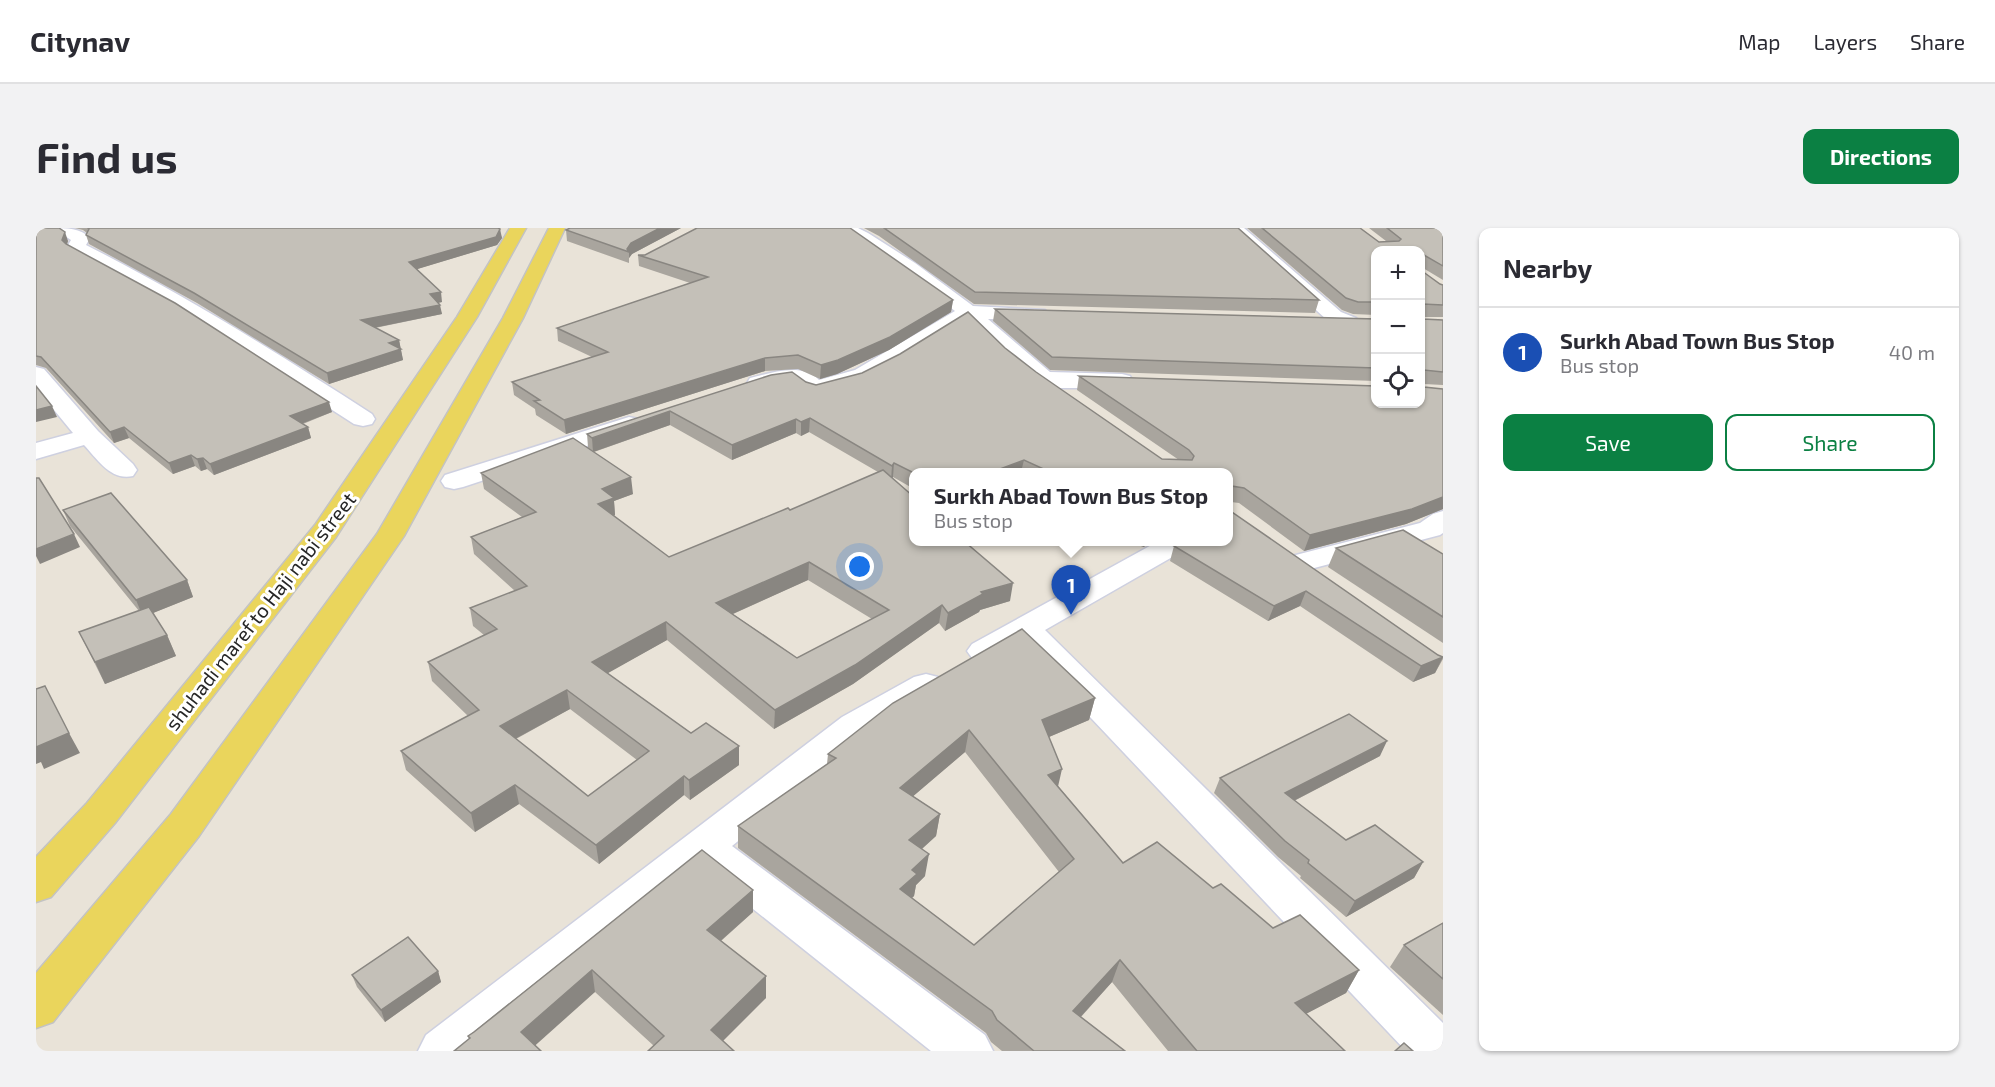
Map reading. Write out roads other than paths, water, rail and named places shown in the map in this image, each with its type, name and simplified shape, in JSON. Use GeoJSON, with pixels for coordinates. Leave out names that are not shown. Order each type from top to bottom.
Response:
{"type":"FeatureCollection","features":[{"type":"Feature","properties":{"kind":"main road","name":"shuhadi maref to Haji nabi street"},"geometry":{"type":"LineString","coordinates":[[36,885],[101,813],[327,531],[467,317],[518,228]]}},
{"type":"Feature","properties":{"kind":"main road"},"geometry":{"type":"LineString","coordinates":[[36,1007],[185,825],[390,536],[513,318],[557,228]]}},
{"type":"Feature","properties":{"kind":"street"},"geometry":{"type":"LineString","coordinates":[[61,228],[81,238],[76,247],[136,276],[213,322],[363,420]]}},
{"type":"Feature","properties":{"kind":"street"},"geometry":{"type":"LineString","coordinates":[[846,228],[872,242],[968,312],[1012,354],[1071,399]]}},
{"type":"Feature","properties":{"kind":"street"},"geometry":{"type":"LineString","coordinates":[[1234,228],[1334,316],[1358,323],[1313,321]]}},
{"type":"Feature","properties":{"kind":"street"},"geometry":{"type":"LineString","coordinates":[[732,391],[765,380],[788,376],[805,379],[815,389],[852,379],[925,340],[968,312],[1063,314]]}},
{"type":"Feature","properties":{"kind":"street"},"geometry":{"type":"LineString","coordinates":[[1043,379],[1147,382]]}},
{"type":"Feature","properties":{"kind":"street"},"geometry":{"type":"LineString","coordinates":[[40,385],[124,470]]}},
{"type":"Feature","properties":{"kind":"street"},"geometry":{"type":"LineString","coordinates":[[454,481],[654,416]]}},
{"type":"Feature","properties":{"kind":"street"},"geometry":{"type":"LineString","coordinates":[[36,451],[89,436]]}},
{"type":"Feature","properties":{"kind":"street"},"geometry":{"type":"LineString","coordinates":[[1327,583],[1289,556],[1430,529],[1443,520]]}},
{"type":"Feature","properties":{"kind":"street"},"geometry":{"type":"LineString","coordinates":[[443,1051],[855,726],[1171,546]]}},
{"type":"Feature","properties":{"kind":"street"},"geometry":{"type":"LineString","coordinates":[[1024,628],[1438,1051]]}},
{"type":"Feature","properties":{"kind":"street"},"geometry":{"type":"LineString","coordinates":[[703,846],[968,1051]]}},
{"type":"Feature","properties":{"kind":"place","name":"Surkh Abad Town Bus Stop"},"geometry":{"type":"Point","coordinates":[1071,615]}}]}
